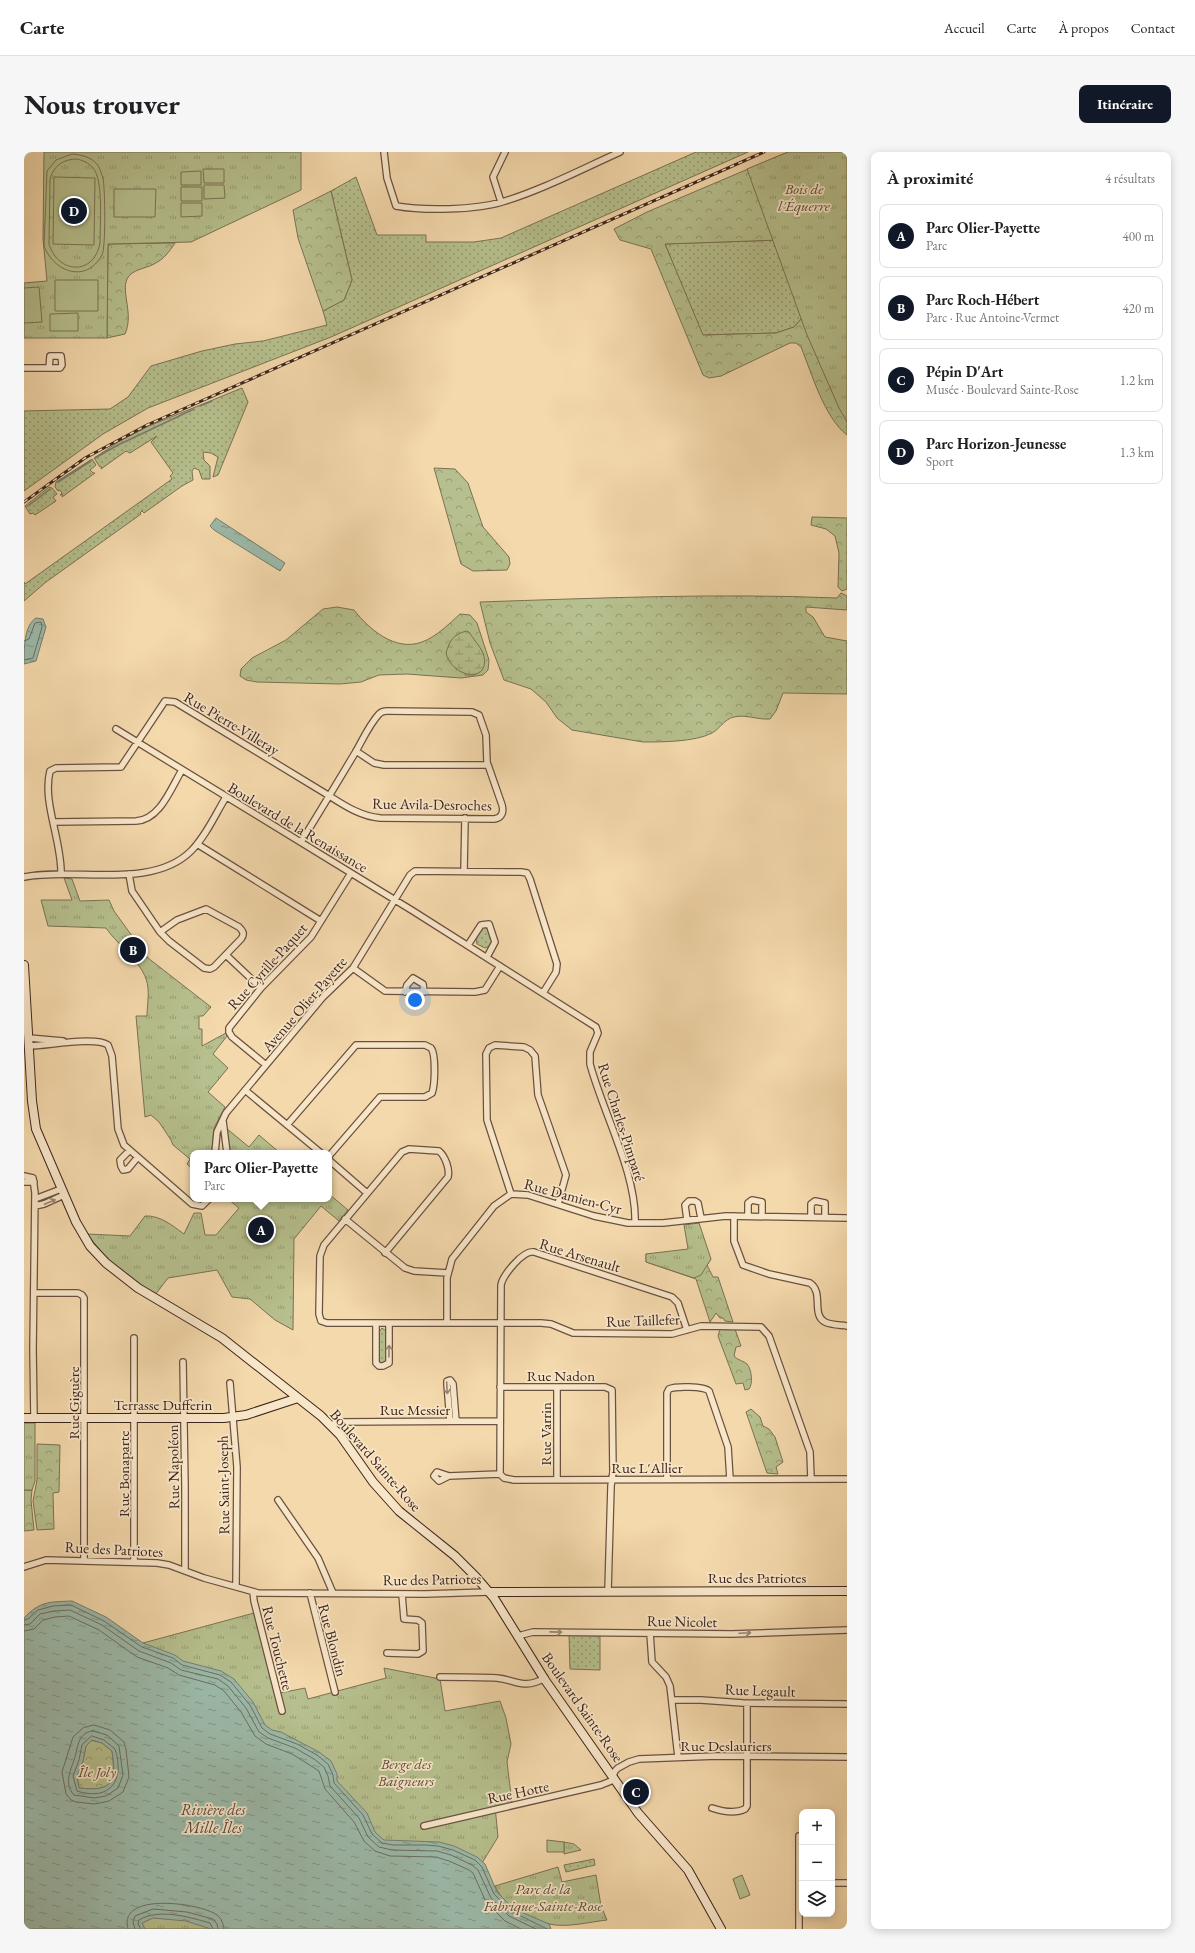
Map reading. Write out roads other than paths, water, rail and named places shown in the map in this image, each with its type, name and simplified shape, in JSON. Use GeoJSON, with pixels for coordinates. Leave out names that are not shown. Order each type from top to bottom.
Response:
{"type":"FeatureCollection","features":[{"type":"Feature","properties":{"kind":"street"},"geometry":{"type":"LineString","coordinates":[[384,152],[387,178],[396,206],[407,208],[467,208],[501,202],[620,152]]}},
{"type":"Feature","properties":{"kind":"street"},"geometry":{"type":"LineString","coordinates":[[501,202],[493,177],[505,152]]}},
{"type":"Feature","properties":{"kind":"street"},"geometry":{"type":"LineString","coordinates":[[24,368],[49,368]]}},
{"type":"Feature","properties":{"kind":"street","name":"Rue Pierre-Villeray"},"geometry":{"type":"LineString","coordinates":[[54,822],[49,793],[49,775],[52,769],[118,768],[124,763],[162,702],[171,700],[329,796]]}},
{"type":"Feature","properties":{"kind":"street","name":"Rue Avila-Desroches"},"geometry":{"type":"LineString","coordinates":[[383,711],[473,712],[479,715],[485,730],[488,765],[502,805],[502,813],[496,819],[372,817],[356,812],[329,796],[376,718],[383,711]]}},
{"type":"Feature","properties":{"kind":"street","name":"Boulevard de la Renaissance"},"geometry":{"type":"LineString","coordinates":[[116,730],[468,945],[594,1025],[598,1030]]}},
{"type":"Feature","properties":{"kind":"street"},"geometry":{"type":"LineString","coordinates":[[356,751],[374,763],[384,766],[488,765]]}},
{"type":"Feature","properties":{"kind":"street"},"geometry":{"type":"LineString","coordinates":[[61,874],[60,853],[54,822],[147,820],[156,812],[182,770]]}},
{"type":"Feature","properties":{"kind":"street"},"geometry":{"type":"LineString","coordinates":[[300,842],[329,796]]}},
{"type":"Feature","properties":{"kind":"street"},"geometry":{"type":"LineString","coordinates":[[24,877],[42,874],[129,874],[150,872],[168,867],[188,854],[197,844],[226,797]]}},
{"type":"Feature","properties":{"kind":"street"},"geometry":{"type":"LineString","coordinates":[[465,818],[464,871],[521,872],[528,875],[557,964],[556,972],[543,993]]}},
{"type":"Feature","properties":{"kind":"street"},"geometry":{"type":"LineString","coordinates":[[197,844],[322,921]]}},
{"type":"Feature","properties":{"kind":"street","name":"Avenue Olier-Payette"},"geometry":{"type":"LineString","coordinates":[[215,1150],[215,1138],[223,1118],[323,997],[353,968],[410,875],[415,871],[464,871]]}},
{"type":"Feature","properties":{"kind":"street","name":"Rue Cyrille-Paquet"},"geometry":{"type":"LineString","coordinates":[[266,1065],[232,1037],[228,1029],[261,988],[308,941],[351,873]]}},
{"type":"Feature","properties":{"kind":"street"},"geometry":{"type":"LineString","coordinates":[[129,874],[132,891],[160,932],[169,941],[205,969],[213,968],[241,939],[243,932],[209,909],[202,910],[177,920],[160,932]]}},
{"type":"Feature","properties":{"kind":"street"},"geometry":{"type":"LineString","coordinates":[[468,945],[481,925],[489,924],[495,942],[487,957]]}},
{"type":"Feature","properties":{"kind":"street"},"geometry":{"type":"LineString","coordinates":[[226,955],[261,988]]}},
{"type":"Feature","properties":{"kind":"street","name":"Boulevard Sainte-Rose"},"geometry":{"type":"LineString","coordinates":[[24,965],[29,1042],[28,1101],[38,1135],[87,1242],[109,1266],[150,1296],[222,1338],[331,1425],[343,1438],[373,1482],[399,1511],[458,1559],[489,1592],[544,1678],[638,1813],[688,1870],[721,1929]]}},
{"type":"Feature","properties":{"kind":"street"},"geometry":{"type":"LineString","coordinates":[[353,968],[382,990],[406,992],[482,992],[500,966]]}},
{"type":"Feature","properties":{"kind":"street"},"geometry":{"type":"LineString","coordinates":[[406,992],[407,985],[413,978],[423,984],[424,992]]}},
{"type":"Feature","properties":{"kind":"street","name":"Rue Charles-Pimparé"},"geometry":{"type":"LineString","coordinates":[[598,1030],[590,1052],[590,1064],[631,1184],[635,1207],[635,1223]]}},
{"type":"Feature","properties":{"kind":"street"},"geometry":{"type":"LineString","coordinates":[[29,1042],[103,1042],[110,1048],[119,1132],[122,1142],[129,1151],[192,1204],[202,1206],[206,1202]]}},
{"type":"Feature","properties":{"kind":"street"},"geometry":{"type":"LineString","coordinates":[[287,1125],[356,1044],[425,1045],[431,1048],[434,1054],[434,1086],[432,1093],[425,1097],[380,1097],[332,1153]]}},
{"type":"Feature","properties":{"kind":"street"},"geometry":{"type":"LineString","coordinates":[[511,1194],[486,1116],[486,1052],[490,1047],[495,1045],[526,1047],[536,1056],[538,1095],[566,1175],[566,1181],[558,1204]]}},
{"type":"Feature","properties":{"kind":"street"},"geometry":{"type":"LineString","coordinates":[[245,1090],[317,1150]]}},
{"type":"Feature","properties":{"kind":"street"},"geometry":{"type":"LineString","coordinates":[[223,1118],[227,1150]]}},
{"type":"Feature","properties":{"kind":"street","name":"Rue Taillefer"},"geometry":{"type":"LineString","coordinates":[[385,1252],[448,1177],[449,1171],[443,1154],[435,1150],[409,1149],[404,1151],[325,1243],[320,1252],[320,1318],[327,1323],[547,1323],[573,1334],[672,1334],[701,1326],[762,1327],[766,1330],[810,1452],[811,1479]]}},
{"type":"Feature","properties":{"kind":"street"},"geometry":{"type":"LineString","coordinates":[[129,1151],[120,1160],[120,1166],[123,1170],[128,1169],[137,1158]]}},
{"type":"Feature","properties":{"kind":"street"},"geometry":{"type":"LineString","coordinates":[[332,1163],[367,1193]]}},
{"type":"Feature","properties":{"kind":"street"},"geometry":{"type":"LineString","coordinates":[[24,1176],[32,1176],[34,1182],[35,1199],[34,1418]]}},
{"type":"Feature","properties":{"kind":"street"},"geometry":{"type":"LineString","coordinates":[[24,1182],[34,1182]]}},
{"type":"Feature","properties":{"kind":"street"},"geometry":{"type":"LineString","coordinates":[[35,1199],[63,1192]]}},
{"type":"Feature","properties":{"kind":"street"},"geometry":{"type":"LineString","coordinates":[[35,1206],[44,1204],[63,1192]]}},
{"type":"Feature","properties":{"kind":"street","name":"Rue Damien-Cyr"},"geometry":{"type":"LineString","coordinates":[[447,1323],[448,1273],[452,1259],[460,1247],[497,1204],[511,1194],[525,1194],[603,1218],[635,1223],[663,1223],[701,1218],[734,1216],[847,1218]]}},
{"type":"Feature","properties":{"kind":"street"},"geometry":{"type":"LineString","coordinates":[[748,1216],[748,1204],[752,1200],[762,1202],[762,1216]]}},
{"type":"Feature","properties":{"kind":"street"},"geometry":{"type":"LineString","coordinates":[[686,1220],[685,1205],[689,1201],[695,1201],[698,1203],[701,1218]]}},
{"type":"Feature","properties":{"kind":"street"},"geometry":{"type":"LineString","coordinates":[[810,1217],[811,1204],[815,1201],[824,1203],[825,1217]]}},
{"type":"Feature","properties":{"kind":"street"},"geometry":{"type":"LineString","coordinates":[[734,1216],[734,1241],[743,1265],[769,1274],[810,1283],[817,1292],[821,1319],[847,1326]]}},
{"type":"Feature","properties":{"kind":"street"},"geometry":{"type":"LineString","coordinates":[[345,1219],[409,1270],[448,1273]]}},
{"type":"Feature","properties":{"kind":"street","name":"Rue Arsenault"},"geometry":{"type":"LineString","coordinates":[[500,1474],[500,1290],[502,1280],[523,1255],[531,1252],[672,1297],[678,1303],[687,1330]]}},
{"type":"Feature","properties":{"kind":"street","name":"Rue Giguère"},"geometry":{"type":"LineString","coordinates":[[34,1293],[80,1293],[84,1296],[84,1560]]}},
{"type":"Feature","properties":{"kind":"street"},"geometry":{"type":"LineString","coordinates":[[376,1323],[376,1362],[381,1366],[386,1366],[388,1363],[389,1323]]}},
{"type":"Feature","properties":{"kind":"street","name":"Rue Bonaparte"},"geometry":{"type":"LineString","coordinates":[[134,1338],[134,1561]]}},
{"type":"Feature","properties":{"kind":"street","name":"Rue Napoléon"},"geometry":{"type":"LineString","coordinates":[[183,1362],[185,1571]]}},
{"type":"Feature","properties":{"kind":"street"},"geometry":{"type":"LineString","coordinates":[[450,1380],[453,1384],[453,1421],[447,1384],[447,1381],[450,1380]]}},
{"type":"Feature","properties":{"kind":"street","name":"Rue Saint-Joseph"},"geometry":{"type":"LineString","coordinates":[[230,1383],[237,1467],[236,1586]]}},
{"type":"Feature","properties":{"kind":"street","name":"Rue Nadon"},"geometry":{"type":"LineString","coordinates":[[500,1387],[605,1387],[612,1390],[608,1591]]}},
{"type":"Feature","properties":{"kind":"street","name":"Rue Varrin"},"geometry":{"type":"LineString","coordinates":[[557,1388],[557,1480]]}},
{"type":"Feature","properties":{"kind":"street"},"geometry":{"type":"LineString","coordinates":[[667,1479],[667,1393],[671,1388],[706,1388],[709,1391],[728,1447],[730,1479]]}},
{"type":"Feature","properties":{"kind":"street","name":"Terrasse Dufferin"},"geometry":{"type":"LineString","coordinates":[[24,1418],[233,1417],[293,1401],[298,1398]]}},
{"type":"Feature","properties":{"kind":"street","name":"Rue Messier"},"geometry":{"type":"LineString","coordinates":[[331,1425],[341,1422],[500,1421]]}},
{"type":"Feature","properties":{"kind":"street","name":"Rue L'Allier"},"geometry":{"type":"LineString","coordinates":[[449,1476],[500,1474],[504,1478],[511,1480],[847,1479]]}},
{"type":"Feature","properties":{"kind":"street"},"geometry":{"type":"LineString","coordinates":[[278,1500],[318,1558],[333,1593]]}},
{"type":"Feature","properties":{"kind":"street","name":"Rue des Patriotes"},"geometry":{"type":"LineString","coordinates":[[24,1567],[41,1561],[84,1560],[161,1563],[207,1579],[253,1592],[402,1594],[608,1591],[847,1591]]}},
{"type":"Feature","properties":{"kind":"street","name":"Rue Touchette"},"geometry":{"type":"LineString","coordinates":[[253,1592],[282,1711]]}},
{"type":"Feature","properties":{"kind":"street","name":"Rue Blondin"},"geometry":{"type":"LineString","coordinates":[[310,1593],[335,1692]]}},
{"type":"Feature","properties":{"kind":"street"},"geometry":{"type":"LineString","coordinates":[[387,1653],[419,1654],[423,1650],[422,1623],[418,1620],[404,1619],[402,1594]]}},
{"type":"Feature","properties":{"kind":"street","name":"Rue Nicolet"},"geometry":{"type":"LineString","coordinates":[[518,1636],[533,1632],[732,1634],[847,1630]]}},
{"type":"Feature","properties":{"kind":"street"},"geometry":{"type":"LineString","coordinates":[[650,1633],[652,1662],[667,1679],[672,1700],[678,1757]]}},
{"type":"Feature","properties":{"kind":"street"},"geometry":{"type":"LineString","coordinates":[[440,1677],[500,1679],[523,1685],[533,1683],[544,1678]]}},
{"type":"Feature","properties":{"kind":"street","name":"Rue Legault"},"geometry":{"type":"LineString","coordinates":[[672,1700],[747,1703],[847,1704]]}},
{"type":"Feature","properties":{"kind":"street"},"geometry":{"type":"LineString","coordinates":[[712,1808],[722,1811],[742,1811],[746,1808],[747,1703]]}},
{"type":"Feature","properties":{"kind":"street","name":"Rue Deslauriers"},"geometry":{"type":"LineString","coordinates":[[613,1776],[618,1768],[632,1760],[678,1757],[747,1756],[847,1758]]}},
{"type":"Feature","properties":{"kind":"street","name":"Rue Hotte"},"geometry":{"type":"LineString","coordinates":[[424,1826],[600,1785],[610,1782],[613,1776]]}},
{"type":"Feature","properties":{"kind":"street"},"geometry":{"type":"LineString","coordinates":[[799,1845],[801,1881]]}},
{"type":"Feature","properties":{"kind":"street"},"geometry":{"type":"LineString","coordinates":[[835,1883],[847,1883]]}},
{"type":"Feature","properties":{"kind":"street"},"geometry":{"type":"LineString","coordinates":[[799,1929],[800,1917]]}},
{"type":"Feature","properties":{"kind":"water"},"geometry":{"type":"Polygon","coordinates":[[[216,518],[285,563],[280,571],[214,530],[210,526],[216,518]]]}},
{"type":"Feature","properties":{"kind":"water"},"geometry":{"type":"Polygon","coordinates":[[[36,618],[43,619],[46,627],[36,661],[24,664],[27,632],[32,621],[36,618]]]}},
{"type":"Feature","properties":{"kind":"water","name":"Rivière des Mille Îles"},"geometry":{"type":"Polygon","coordinates":[[[72,1601],[106,1617],[143,1643],[175,1655],[183,1661],[221,1671],[234,1679],[253,1702],[265,1725],[272,1730],[281,1732],[319,1752],[331,1761],[337,1774],[337,1781],[367,1813],[375,1832],[384,1840],[439,1842],[454,1846],[477,1857],[485,1864],[497,1892],[514,1909],[549,1924],[551,1929],[211,1929],[186,1921],[153,1918],[142,1923],[145,1929],[24,1929],[24,1618],[40,1605],[51,1602],[72,1601]],[[92,1740],[86,1746],[83,1761],[77,1776],[79,1788],[99,1788],[110,1783],[114,1770],[112,1751],[102,1743],[92,1740]]]}},
{"type":"Feature","properties":{"kind":"waterway"},"geometry":{"type":"LineString","coordinates":[[200,406],[212,401]]}},
{"type":"Feature","properties":{"kind":"waterway"},"geometry":{"type":"LineString","coordinates":[[95,458],[118,445],[194,409]]}},
{"type":"Feature","properties":{"kind":"waterway"},"geometry":{"type":"LineString","coordinates":[[58,482],[91,461]]}},
{"type":"Feature","properties":{"kind":"waterway"},"geometry":{"type":"LineString","coordinates":[[28,506],[50,489]]}},
{"type":"Feature","properties":{"kind":"railway"},"geometry":{"type":"LineString","coordinates":[[24,502],[85,458],[147,425],[764,152]]}},
{"type":"Feature","properties":{"kind":"place","name":"Parc Horizon-Jeunesse"},"geometry":{"type":"Point","coordinates":[74,211]}},
{"type":"Feature","properties":{"kind":"place","name":"Parc Roch-Hébert"},"geometry":{"type":"Point","coordinates":[133,950]}},
{"type":"Feature","properties":{"kind":"place","name":"Parc Olier-Payette"},"geometry":{"type":"Point","coordinates":[261,1230]}},
{"type":"Feature","properties":{"kind":"place","name":"Pépin D'Art"},"geometry":{"type":"Point","coordinates":[636,1792]}},
{"type":"Feature","properties":{"kind":"park label","name":"Bois de l'Équerre"},"geometry":{"type":"Point","coordinates":[804,196]}},
{"type":"Feature","properties":{"kind":"park label","name":"Île Joly"},"geometry":{"type":"Point","coordinates":[97,1771]}},
{"type":"Feature","properties":{"kind":"park label","name":"Berge des Baigneurs"},"geometry":{"type":"Point","coordinates":[406,1772]}},
{"type":"Feature","properties":{"kind":"park label","name":"Parc de la Fabrique-Sainte-Rose"},"geometry":{"type":"Point","coordinates":[543,1896]}}]}
